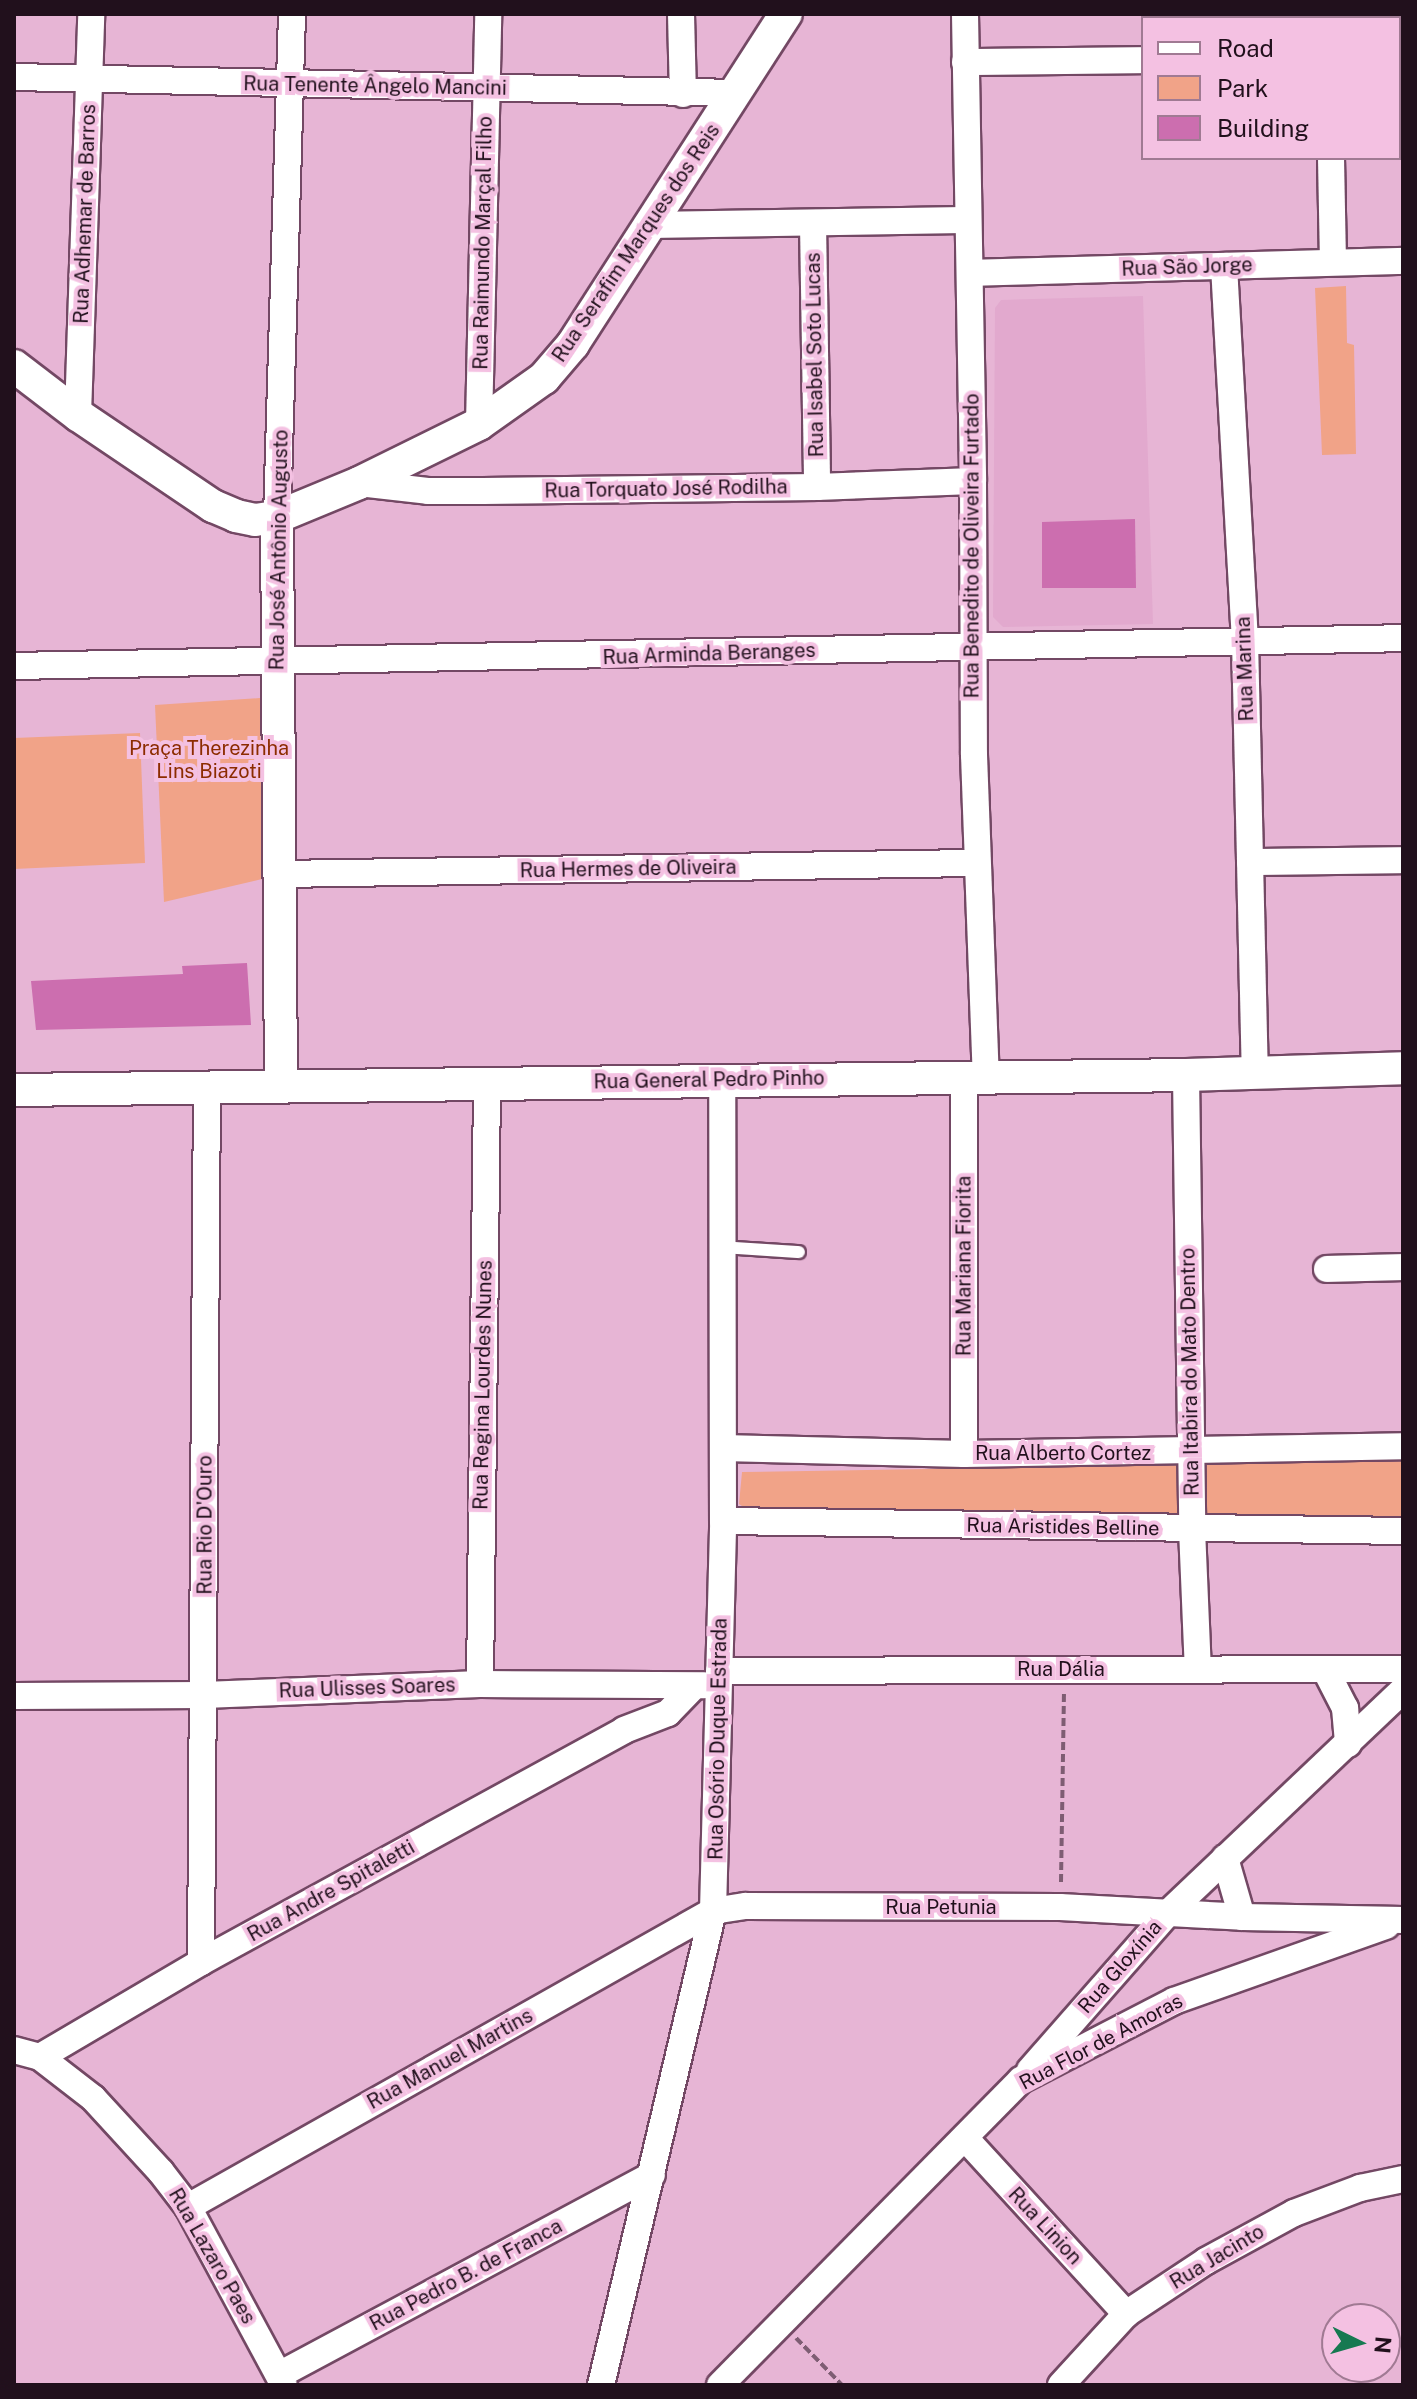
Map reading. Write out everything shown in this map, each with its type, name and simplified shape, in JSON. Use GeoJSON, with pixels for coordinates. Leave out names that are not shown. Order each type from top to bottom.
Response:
{"type":"FeatureCollection","features":[{"type":"Feature","properties":{"kind":"street","name":"Rua Adhemar de Barros"},"geometry":{"type":"LineString","coordinates":[[78,415],[91,14]]}},
{"type":"Feature","properties":{"kind":"street","name":"Rua José Antônio Augusto"},"geometry":{"type":"LineString","coordinates":[[281,1085],[277,517],[292,14]]}},
{"type":"Feature","properties":{"kind":"street","name":"Rua Raimundo Marçal Filho"},"geometry":{"type":"LineString","coordinates":[[479,424],[488,14]]}},
{"type":"Feature","properties":{"kind":"street"},"geometry":{"type":"LineString","coordinates":[[681,14],[683,94]]}},
{"type":"Feature","properties":{"kind":"street","name":"Rua Serafim Marques dos Reis"},"geometry":{"type":"LineString","coordinates":[[277,517],[359,483],[479,424],[531,390],[573,344],[786,14]]}},
{"type":"Feature","properties":{"kind":"street","name":"Rua Benedito de Oliveira Furtado"},"geometry":{"type":"LineString","coordinates":[[965,14],[973,481],[975,1078]]}},
{"type":"Feature","properties":{"kind":"street"},"geometry":{"type":"LineString","coordinates":[[965,62],[1141,60]]}},
{"type":"Feature","properties":{"kind":"street","name":"Rua Tenente Ângelo Mancini"},"geometry":{"type":"LineString","coordinates":[[14,77],[735,93]]}},
{"type":"Feature","properties":{"kind":"street"},"geometry":{"type":"LineString","coordinates":[[1331,160],[1333,262]]}},
{"type":"Feature","properties":{"kind":"street"},"geometry":{"type":"LineString","coordinates":[[647,225],[967,220]]}},
{"type":"Feature","properties":{"kind":"street","name":"Rua Isabel Soto Lucas"},"geometry":{"type":"LineString","coordinates":[[813,223],[817,487]]}},
{"type":"Feature","properties":{"kind":"street","name":"Rua São Jorge"},"geometry":{"type":"LineString","coordinates":[[971,273],[1403,261]]}},
{"type":"Feature","properties":{"kind":"street","name":"Rua Marina"},"geometry":{"type":"LineString","coordinates":[[1224,266],[1245,640],[1255,1071]]}},
{"type":"Feature","properties":{"kind":"street"},"geometry":{"type":"LineString","coordinates":[[14,366],[78,415],[213,506],[255,520],[277,517]]}},
{"type":"Feature","properties":{"kind":"street","name":"Rua Torquato José Rodilha"},"geometry":{"type":"LineString","coordinates":[[359,483],[428,491],[817,487],[973,481]]}},
{"type":"Feature","properties":{"kind":"street","name":"Rua Arminda Beranges"},"geometry":{"type":"LineString","coordinates":[[14,666],[1403,638]]}},
{"type":"Feature","properties":{"kind":"street"},"geometry":{"type":"LineString","coordinates":[[1250,862],[1403,860]]}},
{"type":"Feature","properties":{"kind":"street","name":"Rua Hermes de Oliveira"},"geometry":{"type":"LineString","coordinates":[[280,874],[976,863]]}},
{"type":"Feature","properties":{"kind":"street","name":"Rua General Pedro Pinho"},"geometry":{"type":"LineString","coordinates":[[14,1090],[1186,1075],[1403,1068]]}},
{"type":"Feature","properties":{"kind":"street","name":"Rua Itabira do Mato Dentro"},"geometry":{"type":"LineString","coordinates":[[1186,1075],[1192,1529],[1198,1670]]}},
{"type":"Feature","properties":{"kind":"street","name":"Rua Mariana Fiorita"},"geometry":{"type":"LineString","coordinates":[[964,1454],[975,1078]]}},
{"type":"Feature","properties":{"kind":"street","name":"Rua Osório Duque Estrada"},"geometry":{"type":"LineString","coordinates":[[601,2385],[713,1911],[711,1680],[723,1521],[722,1079]]}},
{"type":"Feature","properties":{"kind":"street","name":"Rua Regina Lourdes Nunes"},"geometry":{"type":"LineString","coordinates":[[480,1684],[487,1085]]}},
{"type":"Feature","properties":{"kind":"street","name":"Rua Rio D'Ouro"},"geometry":{"type":"LineString","coordinates":[[201,1962],[207,1088]]}},
{"type":"Feature","properties":{"kind":"street"},"geometry":{"type":"LineString","coordinates":[[1327,1269],[1403,1267]]}},
{"type":"Feature","properties":{"kind":"street","name":"Rua Alberto Cortez"},"geometry":{"type":"LineString","coordinates":[[723,1448],[964,1454],[1403,1446]]}},
{"type":"Feature","properties":{"kind":"street","name":"Rua Aristides Belline"},"geometry":{"type":"LineString","coordinates":[[723,1521],[1403,1531]]}},
{"type":"Feature","properties":{"kind":"street","name":"Rua Dália"},"geometry":{"type":"LineString","coordinates":[[711,1680],[1064,1669],[1403,1669]]}},
{"type":"Feature","properties":{"kind":"street"},"geometry":{"type":"LineString","coordinates":[[1326,1671],[1345,1708],[1348,1744]]}},
{"type":"Feature","properties":{"kind":"street","name":"Rua Ulisses Soares"},"geometry":{"type":"LineString","coordinates":[[14,1696],[204,1695],[480,1684],[660,1687],[711,1680]]}},
{"type":"Feature","properties":{"kind":"street","name":"Rua Andre Spitaletti"},"geometry":{"type":"LineString","coordinates":[[40,2057],[201,1962],[624,1730],[668,1713],[711,1680]]}},
{"type":"Feature","properties":{"kind":"street","name":"Rua Andre Spitaletti"},"geometry":{"type":"LineString","coordinates":[[624,1730],[660,1687]]}},
{"type":"Feature","properties":{"kind":"street","name":"Rua Gloxínia"},"geometry":{"type":"LineString","coordinates":[[1021,2080],[1169,1912],[1403,1690]]}},
{"type":"Feature","properties":{"kind":"street"},"geometry":{"type":"LineString","coordinates":[[1225,1858],[1242,1917]]}},
{"type":"Feature","properties":{"kind":"street","name":"Rua Petunia"},"geometry":{"type":"LineString","coordinates":[[713,1911],[746,1906],[1060,1907],[1169,1912]]}},
{"type":"Feature","properties":{"kind":"street","name":"Rua Manuel Martins"},"geometry":{"type":"LineString","coordinates":[[188,2207],[713,1911]]}},
{"type":"Feature","properties":{"kind":"street","name":"Rua Flor de Amoras"},"geometry":{"type":"LineString","coordinates":[[1169,1912],[1242,1917],[1402,1920]]}},
{"type":"Feature","properties":{"kind":"street","name":"Rua Flor de Amoras"},"geometry":{"type":"LineString","coordinates":[[720,2385],[1021,2080],[1216,1983],[1402,1920]]}},
{"type":"Feature","properties":{"kind":"street","name":"Rua Lazaro Paes"},"geometry":{"type":"LineString","coordinates":[[14,2050],[40,2057],[111,2116],[188,2207],[282,2380]]}},
{"type":"Feature","properties":{"kind":"street","name":"Rua Linion"},"geometry":{"type":"LineString","coordinates":[[965,2138],[1126,2314]]}},
{"type":"Feature","properties":{"kind":"street","name":"Rua Pedro B. de Franca"},"geometry":{"type":"LineString","coordinates":[[282,2380],[652,2175]]}},
{"type":"Feature","properties":{"kind":"street","name":"Rua Jacinto"},"geometry":{"type":"LineString","coordinates":[[1061,2385],[1126,2314],[1245,2237],[1360,2188],[1403,2179]]}},
{"type":"Feature","properties":{"kind":"lane"},"geometry":{"type":"LineString","coordinates":[[721,1247],[799,1252]]}},
{"type":"Feature","properties":{"kind":"path"},"geometry":{"type":"LineString","coordinates":[[1060,1907],[1064,1669]]}},
{"type":"Feature","properties":{"kind":"path"},"geometry":{"type":"LineString","coordinates":[[782,2324],[842,2385]]}},
{"type":"Feature","properties":{"kind":"shaded area"},"geometry":{"type":"Polygon","coordinates":[[[1143,296],[1153,624],[1003,627],[993,617],[995,308],[1001,300],[1143,296]]]}},
{"type":"Feature","properties":{"kind":"green space"},"geometry":{"type":"Polygon","coordinates":[[[1346,286],[1347,343],[1354,345],[1356,454],[1322,455],[1315,288],[1346,286]]]}},
{"type":"Feature","properties":{"kind":"green space","name":"Praça Therezinha Lins Biazoti"},"geometry":{"type":"Polygon","coordinates":[[[260,698],[262,879],[164,902],[155,705],[260,698]]]}},
{"type":"Feature","properties":{"kind":"green space"},"geometry":{"type":"Polygon","coordinates":[[[140,733],[145,863],[14,869],[14,738],[140,733]]]}},
{"type":"Feature","properties":{"kind":"green space"},"geometry":{"type":"Polygon","coordinates":[[[1403,1461],[1403,1523],[760,1518],[739,1504],[742,1472],[1403,1461]]]}},
{"type":"Feature","properties":{"kind":"building"},"geometry":{"type":"Polygon","coordinates":[[[1135,519],[1136,588],[1042,588],[1042,522],[1135,519]]]}},
{"type":"Feature","properties":{"kind":"building"},"geometry":{"type":"Polygon","coordinates":[[[247,963],[251,1025],[36,1030],[31,981],[183,974],[182,966],[247,963]]]}}]}
